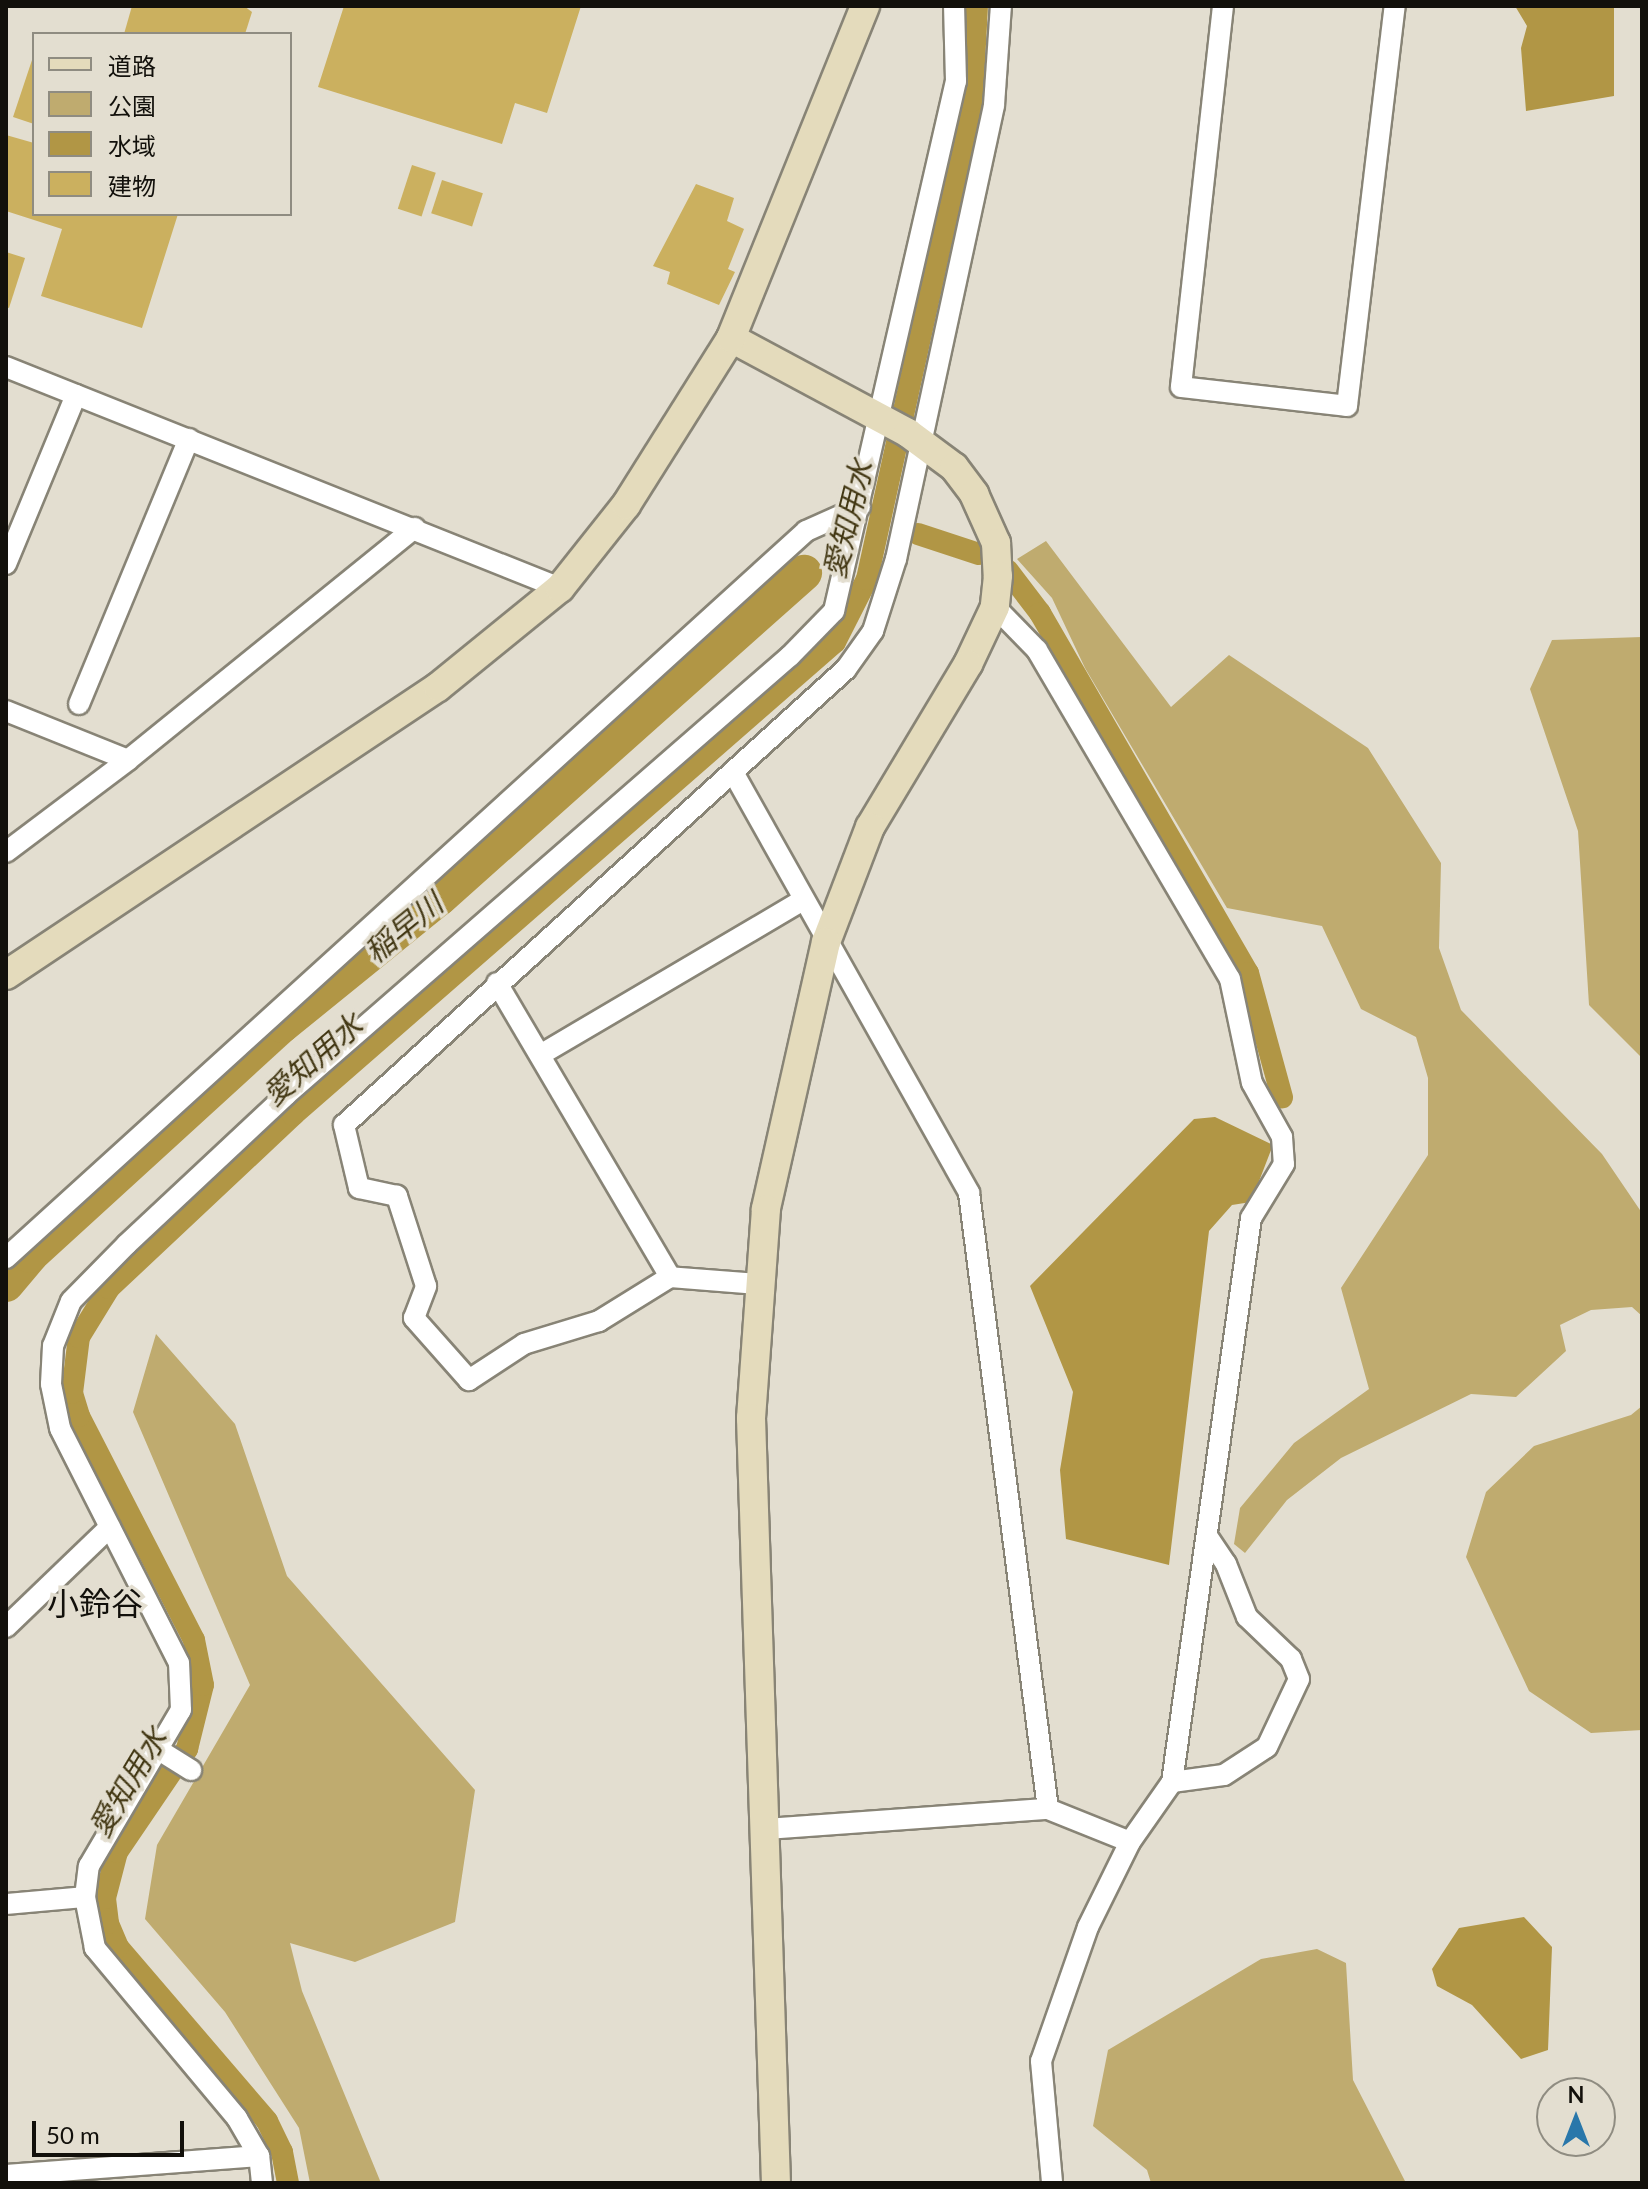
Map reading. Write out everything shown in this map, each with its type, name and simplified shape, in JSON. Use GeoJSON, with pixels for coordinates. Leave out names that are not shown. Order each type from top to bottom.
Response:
{"type":"FeatureCollection","features":[{"type":"Feature","properties":{"kind":"street"},"geometry":{"type":"LineString","coordinates":[[6,975],[438,687],[560,588],[626,505],[731,338],[865,6]]}},
{"type":"Feature","properties":{"kind":"street"},"geometry":{"type":"LineString","coordinates":[[262,2183],[259,2156],[237,2118],[95,1948],[85,1897],[89,1866],[162,1752],[181,1710],[179,1663],[60,1428],[51,1384],[53,1346],[71,1301],[286,1095],[790,656],[834,611],[956,81],[954,6]]}},
{"type":"Feature","properties":{"kind":"street"},"geometry":{"type":"LineString","coordinates":[[758,1284],[670,1277],[599,1321],[524,1344],[469,1380],[419,1327],[415,1308],[426,1286],[397,1196],[359,1188],[344,1125],[846,669],[873,631],[896,559],[914,436],[994,105],[1001,6]]}},
{"type":"Feature","properties":{"kind":"street"},"geometry":{"type":"LineString","coordinates":[[1223,6],[1181,387],[1347,406],[1395,6]]}},
{"type":"Feature","properties":{"kind":"street"},"geometry":{"type":"LineString","coordinates":[[731,338],[879,420],[914,436],[954,467],[974,494],[996,543],[995,607],[968,664],[870,827],[826,942],[772,1180],[758,1284],[751,1448],[776,2183]]}},
{"type":"Feature","properties":{"kind":"street"},"geometry":{"type":"LineString","coordinates":[[6,367],[560,588]]}},
{"type":"Feature","properties":{"kind":"street"},"geometry":{"type":"LineString","coordinates":[[6,564],[76,395]]}},
{"type":"Feature","properties":{"kind":"street"},"geometry":{"type":"LineString","coordinates":[[79,704],[189,439]]}},
{"type":"Feature","properties":{"kind":"street"},"geometry":{"type":"LineString","coordinates":[[6,1258],[806,531],[860,507]]}},
{"type":"Feature","properties":{"kind":"street"},"geometry":{"type":"LineString","coordinates":[[6,852],[128,760],[415,528]]}},
{"type":"Feature","properties":{"kind":"street"},"geometry":{"type":"LineString","coordinates":[[995,607],[1037,650],[1230,979],[1252,1083],[1282,1137],[1284,1164],[1251,1218],[1172,1782],[1130,1842],[1088,1927],[1041,2061],[1052,2183]]}},
{"type":"Feature","properties":{"kind":"street"},"geometry":{"type":"LineString","coordinates":[[6,711],[128,760]]}},
{"type":"Feature","properties":{"kind":"street"},"geometry":{"type":"LineString","coordinates":[[733,772],[969,1193],[1048,1809]]}},
{"type":"Feature","properties":{"kind":"street"},"geometry":{"type":"LineString","coordinates":[[540,1055],[803,900]]}},
{"type":"Feature","properties":{"kind":"street"},"geometry":{"type":"LineString","coordinates":[[497,983],[670,1277]]}},
{"type":"Feature","properties":{"kind":"street"},"geometry":{"type":"LineString","coordinates":[[6,1627],[110,1527]]}},
{"type":"Feature","properties":{"kind":"street"},"geometry":{"type":"LineString","coordinates":[[1172,1782],[1224,1775],[1267,1747],[1299,1679],[1291,1659],[1247,1617],[1226,1564],[1207,1536]]}},
{"type":"Feature","properties":{"kind":"street"},"geometry":{"type":"LineString","coordinates":[[162,1752],[191,1770]]}},
{"type":"Feature","properties":{"kind":"street"},"geometry":{"type":"LineString","coordinates":[[766,1829],[1048,1809],[1130,1842]]}},
{"type":"Feature","properties":{"kind":"street"},"geometry":{"type":"LineString","coordinates":[[6,1904],[85,1897]]}},
{"type":"Feature","properties":{"kind":"street"},"geometry":{"type":"LineString","coordinates":[[6,2175],[259,2156]]}},
{"type":"Feature","properties":{"kind":"green space"},"geometry":{"type":"Polygon","coordinates":[[[1046,541],[1171,707],[1229,655],[1368,748],[1441,863],[1439,948],[1461,1010],[1602,1154],[1642,1213],[1642,1316],[1632,1307],[1591,1310],[1560,1325],[1566,1351],[1516,1397],[1471,1394],[1341,1458],[1287,1500],[1245,1553],[1234,1544],[1240,1508],[1294,1443],[1369,1389],[1341,1288],[1428,1155],[1428,1078],[1416,1037],[1361,1009],[1322,926],[1227,908],[1085,668],[1052,598],[1017,559],[1046,541]]]}},
{"type":"Feature","properties":{"kind":"green space"},"geometry":{"type":"Polygon","coordinates":[[[1642,637],[1642,1058],[1589,1005],[1578,831],[1530,689],[1552,640],[1642,637]]]}},
{"type":"Feature","properties":{"kind":"green space"},"geometry":{"type":"Polygon","coordinates":[[[156,1334],[235,1424],[287,1576],[475,1790],[455,1922],[355,1962],[290,1943],[302,1991],[381,2183],[310,2183],[299,2128],[225,2012],[145,1919],[157,1845],[250,1685],[133,1412],[156,1334]]]}},
{"type":"Feature","properties":{"kind":"green space"},"geometry":{"type":"Polygon","coordinates":[[[1642,1406],[1642,1730],[1591,1733],[1529,1691],[1466,1557],[1486,1492],[1534,1446],[1631,1415],[1642,1406]]]}},
{"type":"Feature","properties":{"kind":"green space"},"geometry":{"type":"Polygon","coordinates":[[[1317,1949],[1346,1963],[1353,2080],[1406,2183],[1151,2183],[1147,2170],[1093,2126],[1108,2050],[1261,1959],[1317,1949]]]}},
{"type":"Feature","properties":{"kind":"water"},"geometry":{"type":"Polygon","coordinates":[[[1515,6],[1614,6],[1614,96],[1526,111],[1521,48],[1527,26],[1515,6]]]}},
{"type":"Feature","properties":{"kind":"water"},"geometry":{"type":"Polygon","coordinates":[[[1215,1117],[1273,1145],[1251,1202],[1232,1205],[1209,1231],[1169,1565],[1066,1539],[1060,1470],[1073,1392],[1030,1286],[1194,1119],[1215,1117]]]}},
{"type":"Feature","properties":{"kind":"water"},"geometry":{"type":"Polygon","coordinates":[[[1524,1917],[1552,1947],[1548,2050],[1521,2059],[1472,2005],[1437,1986],[1432,1969],[1459,1928],[1524,1917]]]}},
{"type":"Feature","properties":{"kind":"building"},"geometry":{"type":"Polygon","coordinates":[[[132,6],[244,6],[252,12],[246,32],[125,32],[132,6]]]}},
{"type":"Feature","properties":{"kind":"building"},"geometry":{"type":"Polygon","coordinates":[[[344,6],[581,6],[547,113],[515,103],[502,144],[318,87],[344,6]]]}},
{"type":"Feature","properties":{"kind":"building"},"geometry":{"type":"Polygon","coordinates":[[[32,60],[32,123],[13,117],[32,60]]]}},
{"type":"Feature","properties":{"kind":"building"},"geometry":{"type":"Polygon","coordinates":[[[6,135],[32,142],[32,216],[177,216],[142,328],[41,296],[62,229],[6,211],[6,135]]]}},
{"type":"Feature","properties":{"kind":"building"},"geometry":{"type":"Polygon","coordinates":[[[412,165],[436,173],[422,216],[398,209],[412,165]]]}},
{"type":"Feature","properties":{"kind":"building"},"geometry":{"type":"Polygon","coordinates":[[[442,180],[483,193],[472,227],[431,213],[442,180]]]}},
{"type":"Feature","properties":{"kind":"building"},"geometry":{"type":"Polygon","coordinates":[[[696,184],[734,198],[727,221],[744,229],[728,269],[735,272],[719,305],[667,284],[670,272],[653,266],[696,184]]]}},
{"type":"Feature","properties":{"kind":"building"},"geometry":{"type":"Polygon","coordinates":[[[6,252],[25,258],[9,308],[6,307],[6,252]]]}},
{"type":"Feature","properties":{"kind":"waterway","name":"愛知用水"},"geometry":{"type":"LineString","coordinates":[[288,2183],[282,2152],[267,2121],[118,1947],[108,1923],[105,1898],[117,1852],[187,1749],[203,1685],[194,1640],[79,1416],[72,1393],[79,1337],[109,1288],[293,1115],[835,642],[867,579],[972,101],[977,6]]}},
{"type":"Feature","properties":{"kind":"waterway"},"geometry":{"type":"LineString","coordinates":[[918,534],[979,554]]}},
{"type":"Feature","properties":{"kind":"waterway"},"geometry":{"type":"LineString","coordinates":[[1008,571],[1040,613],[1248,973],[1282,1097]]}},
{"type":"Feature","properties":{"kind":"waterway","name":"稲早川"},"geometry":{"type":"LineString","coordinates":[[6,1284],[30,1255],[282,1025],[439,898],[804,573]]}},
{"type":"Feature","properties":{"kind":"district","name":"小鈴谷"},"geometry":{"type":"Point","coordinates":[95,1603]}}]}
